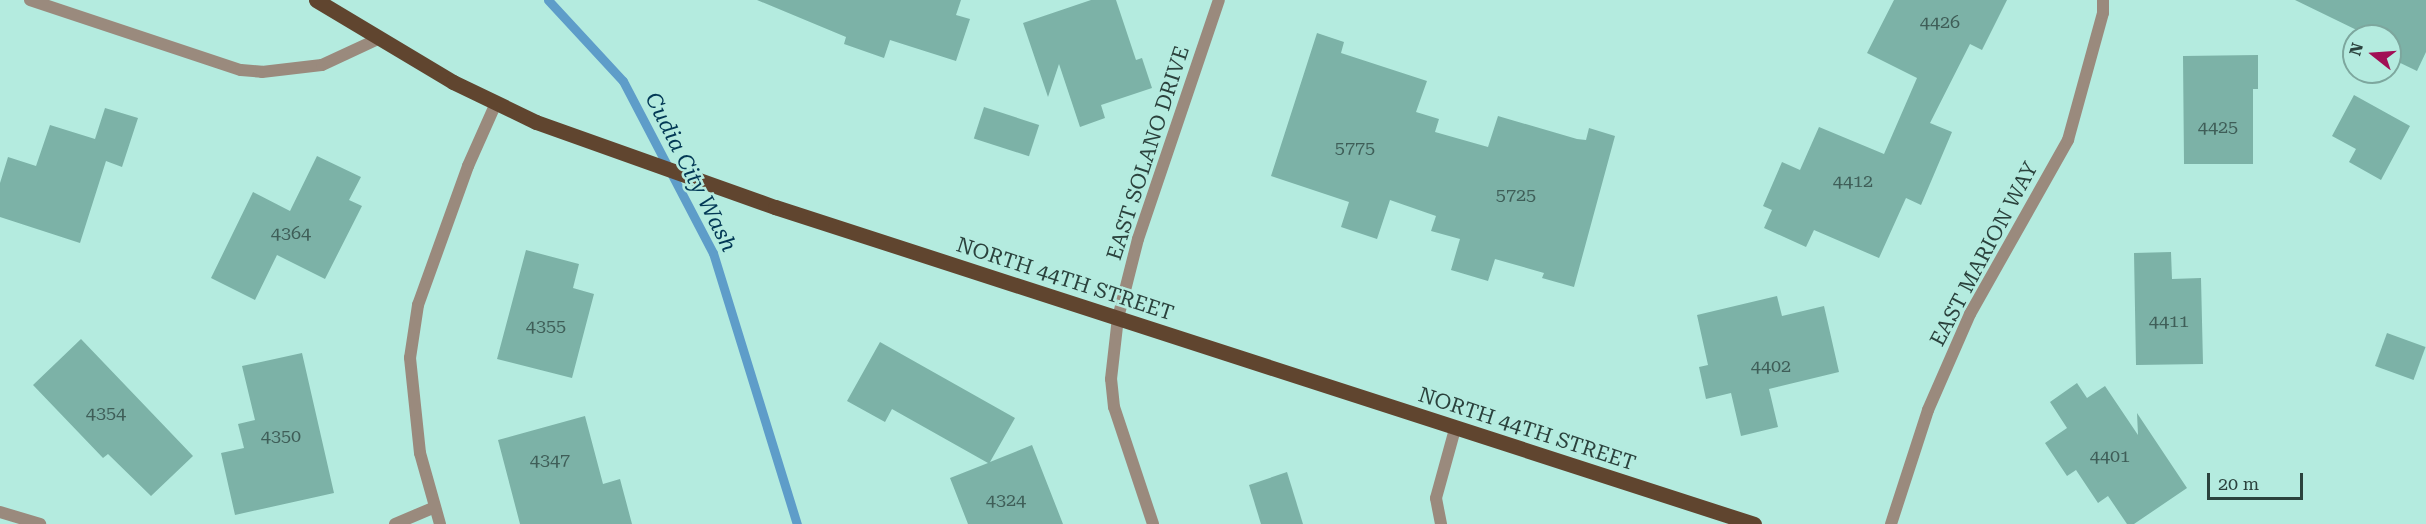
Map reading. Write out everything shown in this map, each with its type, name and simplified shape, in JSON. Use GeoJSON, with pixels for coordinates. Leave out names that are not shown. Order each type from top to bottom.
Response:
{"type":"FeatureCollection","features":[{"type":"Feature","properties":{"kind":"main road","name":"NORTH 44TH STREET"},"geometry":{"type":"LineString","coordinates":[[316,0],[378,39],[496,103],[536,122],[632,158],[775,207],[1455,429],[1754,524]]}},
{"type":"Feature","properties":{"kind":"street"},"geometry":{"type":"LineString","coordinates":[[30,0],[242,70],[262,72],[322,65],[378,39]]}},
{"type":"Feature","properties":{"kind":"street","name":"EAST SOLANO DRIVE"},"geometry":{"type":"LineString","coordinates":[[1153,524],[1114,407],[1111,380],[1118,318],[1138,239],[1219,0]]}},
{"type":"Feature","properties":{"kind":"street","name":"EAST MARION WAY"},"geometry":{"type":"LineString","coordinates":[[1891,524],[1928,410],[1970,314],[2068,140],[2103,13],[2103,0]]}},
{"type":"Feature","properties":{"kind":"street"},"geometry":{"type":"LineString","coordinates":[[440,524],[420,453],[411,358],[418,305],[464,176],[496,103]]}},
{"type":"Feature","properties":{"kind":"street"},"geometry":{"type":"LineString","coordinates":[[1441,524],[1436,498],[1455,429]]}},
{"type":"Feature","properties":{"kind":"street"},"geometry":{"type":"LineString","coordinates":[[395,524],[435,507]]}},
{"type":"Feature","properties":{"kind":"street"},"geometry":{"type":"LineString","coordinates":[[0,512],[40,524]]}},
{"type":"Feature","properties":{"kind":"building"},"geometry":{"type":"Polygon","coordinates":[[[757,0],[961,0],[956,15],[970,19],[956,61],[890,40],[884,58],[844,44],[846,37],[757,0]]]}},
{"type":"Feature","properties":{"kind":"building"},"geometry":{"type":"Polygon","coordinates":[[[1091,0],[1116,0],[1136,60],[1142,58],[1152,88],[1101,105],[1105,118],[1080,127],[1059,64],[1048,97],[1023,23],[1091,0]]]}},
{"type":"Feature","properties":{"kind":"building"},"geometry":{"type":"Polygon","coordinates":[[[1894,0],[2007,0],[1982,50],[1970,44],[1930,123],[1952,132],[1921,205],[1906,198],[1879,258],[1814,230],[1806,247],[1764,228],[1772,210],[1763,206],[1782,162],[1800,170],[1819,127],[1884,154],[1917,78],[1867,53],[1894,0]]]}},
{"type":"Feature","properties":{"kind":"building"},"geometry":{"type":"Polygon","coordinates":[[[2295,0],[2426,0],[2426,52],[2417,71],[2402,64],[2402,24],[2344,24],[2295,0]]]}},
{"type":"Feature","properties":{"kind":"building"},"geometry":{"type":"Polygon","coordinates":[[[1317,33],[1344,42],[1341,53],[1427,81],[1416,112],[1439,119],[1435,132],[1488,147],[1498,116],[1577,139],[1586,140],[1589,128],[1615,136],[1574,287],[1542,278],[1544,273],[1495,259],[1488,281],[1451,270],[1460,239],[1431,231],[1436,216],[1390,200],[1377,239],[1341,227],[1349,202],[1271,176],[1317,33]]]}},
{"type":"Feature","properties":{"kind":"building"},"geometry":{"type":"Polygon","coordinates":[[[2258,55],[2258,89],[2253,89],[2253,164],[2184,164],[2183,56],[2258,55]]]}},
{"type":"Feature","properties":{"kind":"building"},"geometry":{"type":"Polygon","coordinates":[[[2354,95],[2410,126],[2381,180],[2349,162],[2356,149],[2332,136],[2354,95]]]}},
{"type":"Feature","properties":{"kind":"building"},"geometry":{"type":"Polygon","coordinates":[[[984,107],[1039,125],[1029,156],[974,138],[984,107]]]}},
{"type":"Feature","properties":{"kind":"building"},"geometry":{"type":"Polygon","coordinates":[[[105,108],[138,118],[122,167],[106,161],[80,243],[0,217],[0,183],[8,157],[36,166],[50,125],[95,139],[105,108]]]}},
{"type":"Feature","properties":{"kind":"building"},"geometry":{"type":"Polygon","coordinates":[[[317,156],[361,177],[349,200],[362,206],[325,279],[277,255],[255,300],[211,278],[253,192],[290,211],[317,156]]]}},
{"type":"Feature","properties":{"kind":"building"},"geometry":{"type":"Polygon","coordinates":[[[526,250],[579,264],[573,288],[594,294],[572,378],[497,359],[526,250]]]}},
{"type":"Feature","properties":{"kind":"building"},"geometry":{"type":"Polygon","coordinates":[[[2171,252],[2172,279],[2201,278],[2203,364],[2136,365],[2134,253],[2171,252]]]}},
{"type":"Feature","properties":{"kind":"building"},"geometry":{"type":"Polygon","coordinates":[[[1777,296],[1782,316],[1824,306],[1839,372],[1769,389],[1778,427],[1741,436],[1731,393],[1706,399],[1699,367],[1708,365],[1697,315],[1777,296]]]}},
{"type":"Feature","properties":{"kind":"building"},"geometry":{"type":"Polygon","coordinates":[[[2387,333],[2426,347],[2414,380],[2375,366],[2387,333]]]}},
{"type":"Feature","properties":{"kind":"building"},"geometry":{"type":"Polygon","coordinates":[[[81,339],[193,456],[151,496],[108,454],[103,458],[33,385],[81,339]]]}},
{"type":"Feature","properties":{"kind":"building"},"geometry":{"type":"Polygon","coordinates":[[[880,342],[1015,418],[990,462],[1032,445],[1063,524],[968,524],[950,478],[988,463],[892,409],[885,422],[847,401],[880,342]]]}},
{"type":"Feature","properties":{"kind":"building"},"geometry":{"type":"Polygon","coordinates":[[[302,353],[334,493],[235,515],[221,453],[244,448],[238,424],[255,420],[242,366],[302,353]]]}},
{"type":"Feature","properties":{"kind":"building"},"geometry":{"type":"Polygon","coordinates":[[[2077,383],[2087,398],[2105,386],[2138,435],[2137,413],[2187,488],[2134,524],[2127,524],[2108,496],[2098,503],[2076,470],[2067,476],[2045,443],[2067,428],[2050,402],[2077,383]]]}},
{"type":"Feature","properties":{"kind":"building"},"geometry":{"type":"Polygon","coordinates":[[[585,416],[603,484],[620,479],[632,524],[520,524],[498,440],[585,416]]]}},
{"type":"Feature","properties":{"kind":"building"},"geometry":{"type":"Polygon","coordinates":[[[1287,472],[1303,524],[1261,524],[1249,485],[1287,472]]]}},
{"type":"Feature","properties":{"kind":"waterway","name":"Cudia City Wash"},"geometry":{"type":"LineString","coordinates":[[548,0],[623,81],[713,253],[797,524]]}}]}
